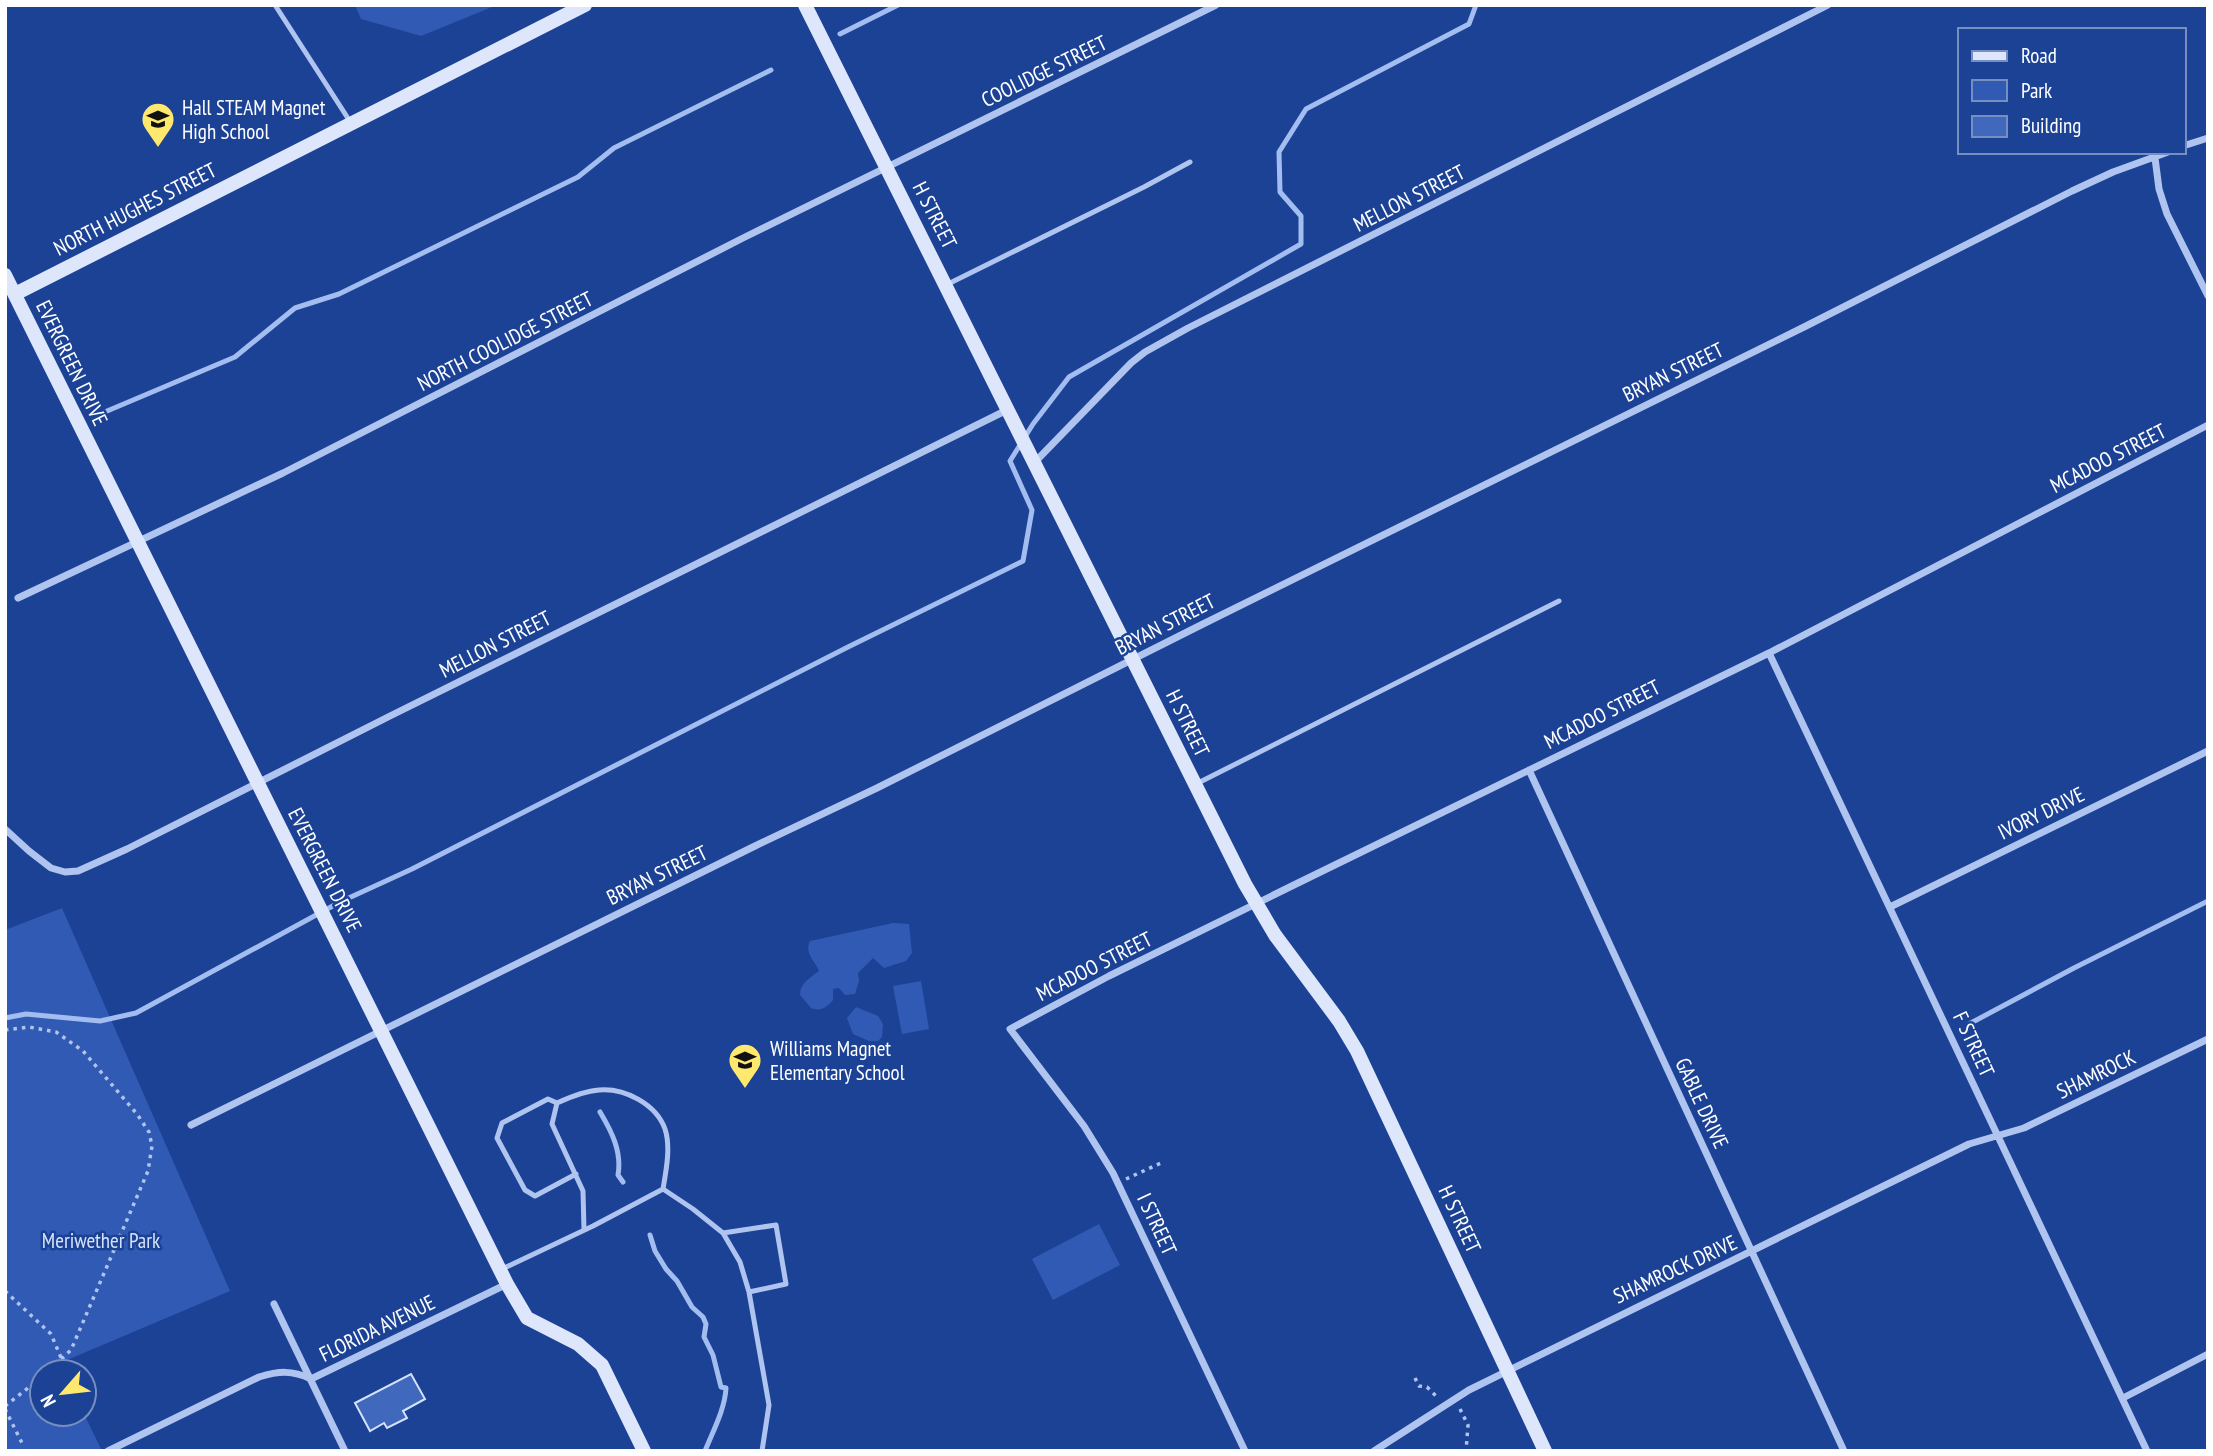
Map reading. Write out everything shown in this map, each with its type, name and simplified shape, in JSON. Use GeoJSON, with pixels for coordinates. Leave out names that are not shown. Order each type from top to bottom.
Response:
{"type":"FeatureCollection","features":[{"type":"Feature","properties":{"kind":"street","name":"NORTH HUGHES STREET"},"geometry":{"type":"LineString","coordinates":[[10,296],[584,5]]}},
{"type":"Feature","properties":{"kind":"street","name":"H STREET"},"geometry":{"type":"LineString","coordinates":[[805,5],[1195,785],[1257,903],[1275,935],[1339,1021],[1357,1051],[1545,1451]]}},
{"type":"Feature","properties":{"kind":"street","name":"COOLIDGE STREET"},"geometry":{"type":"LineString","coordinates":[[886,166],[1216,5]]}},
{"type":"Feature","properties":{"kind":"street","name":"MELLON STREET"},"geometry":{"type":"LineString","coordinates":[[1032,456],[1145,352],[1828,5]]}},
{"type":"Feature","properties":{"kind":"street"},"geometry":{"type":"LineString","coordinates":[[2185,145],[2208,138]]}},
{"type":"Feature","properties":{"kind":"street","name":"BRYAN STREET"},"geometry":{"type":"LineString","coordinates":[[191,1125],[1806,327],[2072,191],[2113,172],[2164,154]]}},
{"type":"Feature","properties":{"kind":"street"},"geometry":{"type":"LineString","coordinates":[[2155,158],[2159,189],[2168,214],[2208,296]]}},
{"type":"Feature","properties":{"kind":"street","name":"NORTH COOLIDGE STREET"},"geometry":{"type":"LineString","coordinates":[[18,598],[283,473],[886,166]]}},
{"type":"Feature","properties":{"kind":"street","name":"EVERGREEN DRIVE"},"geometry":{"type":"LineString","coordinates":[[5,275],[10,296],[330,925],[499,1270],[527,1318],[578,1344],[602,1365],[644,1451]]}},
{"type":"Feature","properties":{"kind":"street","name":"MELLON STREET"},"geometry":{"type":"LineString","coordinates":[[5,828],[51,868],[65,872],[78,871],[1011,415]]}},
{"type":"Feature","properties":{"kind":"street","name":"MCADOO STREET"},"geometry":{"type":"LineString","coordinates":[[1010,1029],[1109,976],[1672,698],[1769,653],[2208,425]]}},
{"type":"Feature","properties":{"kind":"street","name":"F STREET"},"geometry":{"type":"LineString","coordinates":[[1769,653],[2147,1451]]}},
{"type":"Feature","properties":{"kind":"street","name":"IVORY DRIVE"},"geometry":{"type":"LineString","coordinates":[[1890,907],[2208,751]]}},
{"type":"Feature","properties":{"kind":"street","name":"GABLE DRIVE"},"geometry":{"type":"LineString","coordinates":[[1529,770],[1844,1451]]}},
{"type":"Feature","properties":{"kind":"street","name":"I STREET"},"geometry":{"type":"LineString","coordinates":[[1010,1029],[1084,1126],[1118,1183],[1245,1451]]}},
{"type":"Feature","properties":{"kind":"street","name":"SHAMROCK"},"geometry":{"type":"LineString","coordinates":[[1999,1136],[2052,1115],[2208,1039]]}},
{"type":"Feature","properties":{"kind":"street","name":"SHAMROCK DRIVE"},"geometry":{"type":"LineString","coordinates":[[1374,1451],[1454,1398],[1507,1371],[1969,1144],[1999,1136]]}},
{"type":"Feature","properties":{"kind":"street","name":"FLORIDA AVENUE"},"geometry":{"type":"LineString","coordinates":[[108,1451],[259,1377],[291,1371],[311,1380],[507,1284]]}},
{"type":"Feature","properties":{"kind":"street"},"geometry":{"type":"LineString","coordinates":[[274,1304],[345,1451]]}},
{"type":"Feature","properties":{"kind":"street"},"geometry":{"type":"LineString","coordinates":[[2123,1398],[2208,1354]]}},
{"type":"Feature","properties":{"kind":"lane"},"geometry":{"type":"LineString","coordinates":[[275,5],[351,123]]}},
{"type":"Feature","properties":{"kind":"lane"},"geometry":{"type":"LineString","coordinates":[[946,285],[1190,162]]}},
{"type":"Feature","properties":{"kind":"lane"},"geometry":{"type":"LineString","coordinates":[[1195,785],[1559,601]]}},
{"type":"Feature","properties":{"kind":"lane"},"geometry":{"type":"LineString","coordinates":[[576,1174],[535,1196],[525,1190],[497,1138],[502,1123],[548,1099],[557,1103],[575,1095],[601,1089],[636,1097],[654,1110],[666,1131],[667,1162],[663,1189]]}},
{"type":"Feature","properties":{"kind":"lane"},"geometry":{"type":"LineString","coordinates":[[557,1103],[552,1125],[583,1191],[584,1230]]}},
{"type":"Feature","properties":{"kind":"lane"},"geometry":{"type":"LineString","coordinates":[[499,1270],[663,1189]]}},
{"type":"Feature","properties":{"kind":"lane"},"geometry":{"type":"LineString","coordinates":[[663,1189],[723,1233],[740,1262],[749,1293],[769,1405],[762,1451]]}},
{"type":"Feature","properties":{"kind":"lane"},"geometry":{"type":"LineString","coordinates":[[723,1233],[776,1224],[786,1284],[749,1293]]}},
{"type":"Feature","properties":{"kind":"path"},"geometry":{"type":"LineString","coordinates":[[5,1030],[29,1027],[55,1032],[83,1051],[137,1114],[149,1132],[152,1146],[148,1171],[126,1220],[123,1234],[71,1350],[64,1358]]}},
{"type":"Feature","properties":{"kind":"path"},"geometry":{"type":"LineString","coordinates":[[1118,1183],[1161,1163]]}},
{"type":"Feature","properties":{"kind":"path"},"geometry":{"type":"LineString","coordinates":[[5,1291],[51,1335],[61,1358]]}},
{"type":"Feature","properties":{"kind":"path"},"geometry":{"type":"LineString","coordinates":[[1415,1378],[1419,1386],[1434,1392],[1442,1406]]}},
{"type":"Feature","properties":{"kind":"path"},"geometry":{"type":"LineString","coordinates":[[22,1443],[5,1408],[28,1389]]}},
{"type":"Feature","properties":{"kind":"path"},"geometry":{"type":"LineString","coordinates":[[1454,1398],[1468,1425],[1466,1451]]}},
{"type":"Feature","properties":{"kind":"green space"},"geometry":{"type":"Polygon","coordinates":[[[355,5],[497,5],[421,36],[361,19],[355,5]]]}},
{"type":"Feature","properties":{"kind":"green space","name":"Meriwether Park"},"geometry":{"type":"Polygon","coordinates":[[[62,908],[230,1291],[72,1358],[28,1358],[28,1428],[91,1428],[102,1451],[5,1451],[5,930],[62,908]]]}},
{"type":"Feature","properties":{"kind":"green space"},"geometry":{"type":"Polygon","coordinates":[[[893,923],[909,924],[912,953],[906,961],[884,968],[873,958],[858,973],[859,981],[855,994],[845,995],[839,988],[833,989],[833,1000],[828,1005],[821,1009],[811,1008],[800,995],[804,984],[819,971],[809,953],[810,941],[893,923]]]}},
{"type":"Feature","properties":{"kind":"green space"},"geometry":{"type":"Polygon","coordinates":[[[921,981],[929,1029],[902,1034],[893,986],[921,981]]]}},
{"type":"Feature","properties":{"kind":"green space"},"geometry":{"type":"Polygon","coordinates":[[[856,1007],[878,1016],[883,1024],[882,1037],[878,1041],[869,1041],[853,1034],[847,1018],[856,1007]]]}},
{"type":"Feature","properties":{"kind":"green space"},"geometry":{"type":"Polygon","coordinates":[[[1099,1224],[1120,1265],[1053,1300],[1032,1259],[1099,1224]]]}},
{"type":"Feature","properties":{"kind":"building"},"geometry":{"type":"Polygon","coordinates":[[[411,1374],[425,1399],[403,1411],[407,1418],[387,1428],[384,1423],[370,1431],[355,1403],[411,1374]]]}},
{"type":"Feature","properties":{"kind":"waterway"},"geometry":{"type":"LineString","coordinates":[[840,34],[898,5]]}},
{"type":"Feature","properties":{"kind":"waterway"},"geometry":{"type":"LineString","coordinates":[[5,1018],[26,1014],[100,1021],[136,1013],[340,902],[412,869],[1023,561],[1032,510],[1010,461],[1033,424],[1069,377],[1301,244],[1301,216],[1280,192],[1279,152],[1306,109],[1469,24],[1476,5]]}},
{"type":"Feature","properties":{"kind":"waterway"},"geometry":{"type":"LineString","coordinates":[[100,414],[235,357],[295,308],[339,294],[578,177],[614,148],[771,70]]}},
{"type":"Feature","properties":{"kind":"waterway"},"geometry":{"type":"LineString","coordinates":[[1969,1024],[2208,901]]}},
{"type":"Feature","properties":{"kind":"waterway"},"geometry":{"type":"LineString","coordinates":[[600,1112],[615,1142],[619,1158],[618,1175],[623,1182]]}},
{"type":"Feature","properties":{"kind":"waterway"},"geometry":{"type":"LineString","coordinates":[[650,1235],[655,1251],[666,1269],[677,1281],[692,1307],[703,1317],[706,1324],[704,1337],[713,1355],[721,1387],[726,1388],[721,1412],[705,1451]]}},
{"type":"Feature","properties":{"kind":"place","name":"Hall STEAM Magnet High School"},"geometry":{"type":"Point","coordinates":[158,149]}},
{"type":"Feature","properties":{"kind":"place","name":"Williams Magnet Elementary School"},"geometry":{"type":"Point","coordinates":[745,1090]}}]}
